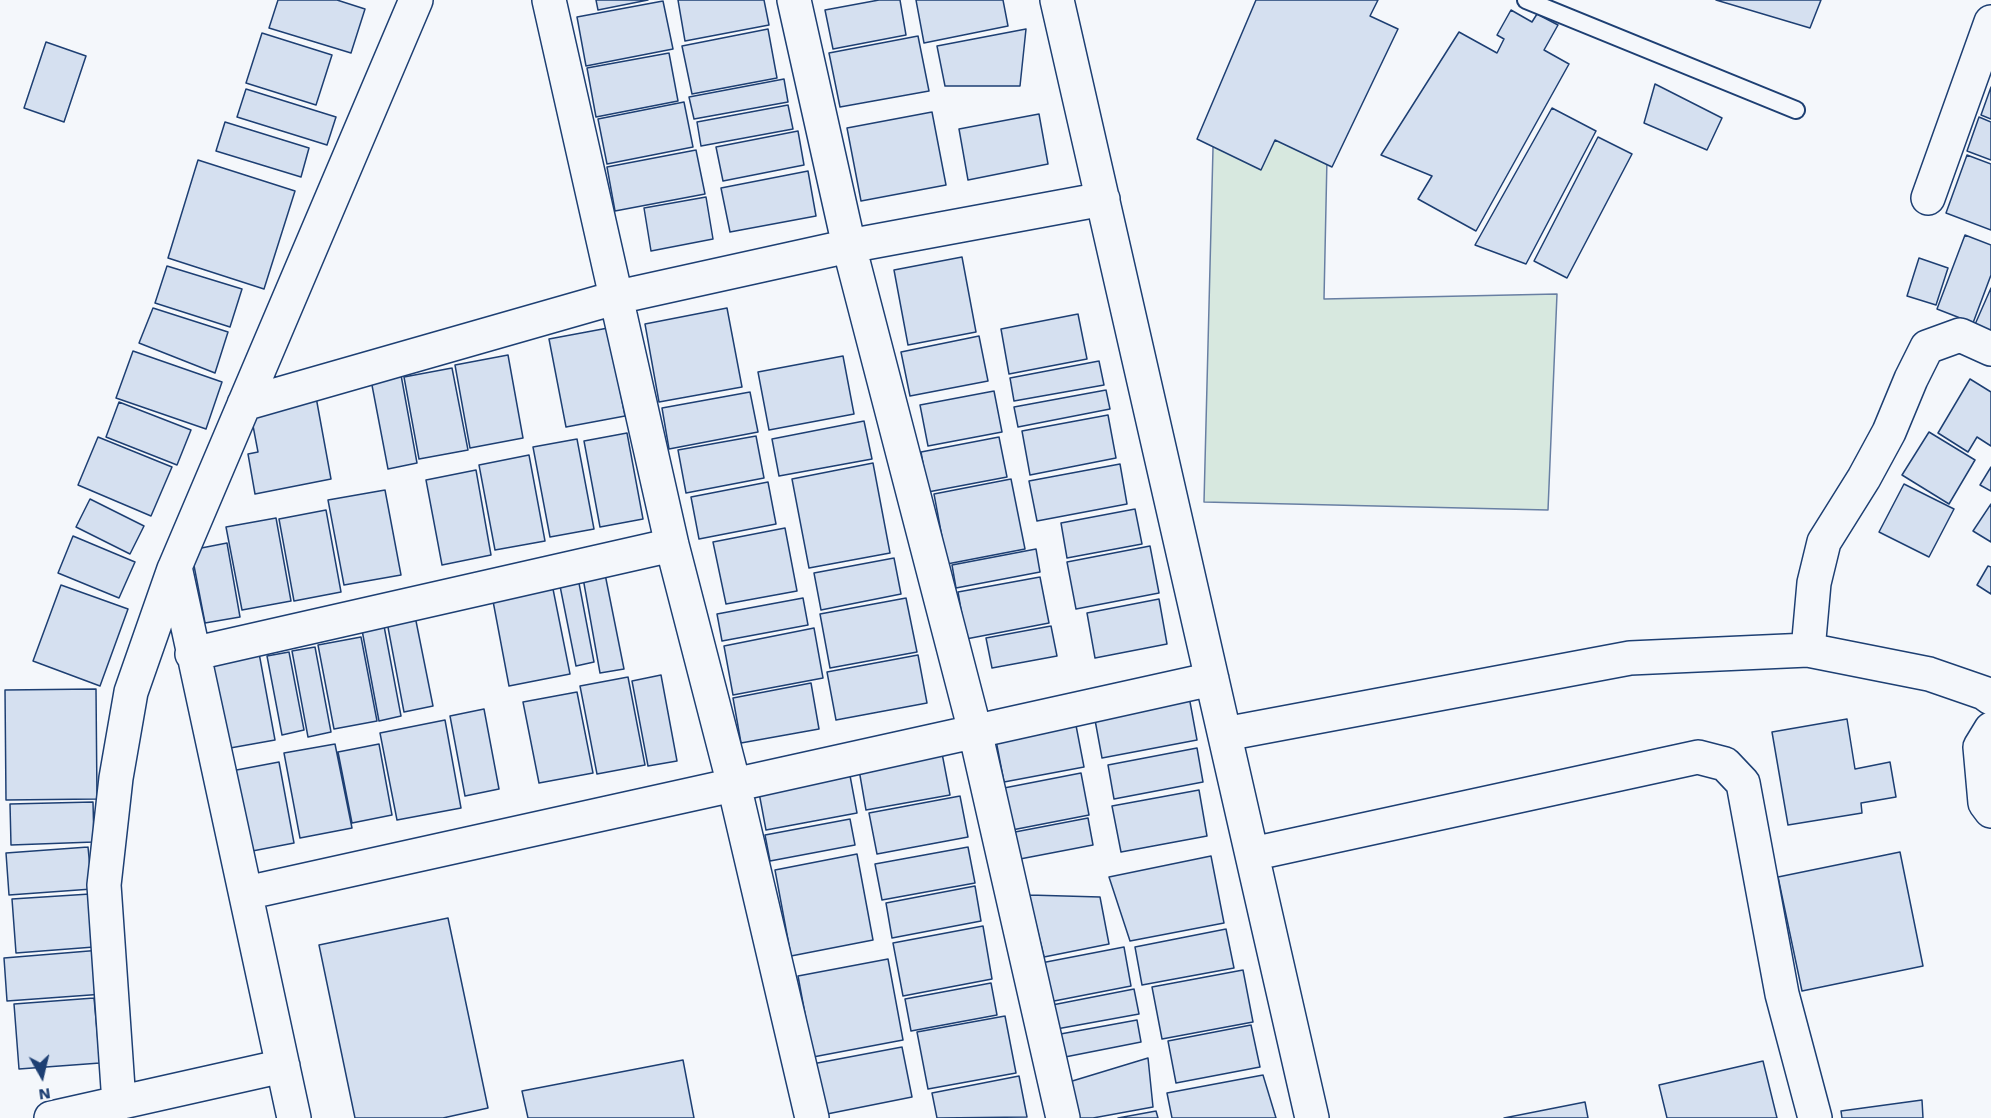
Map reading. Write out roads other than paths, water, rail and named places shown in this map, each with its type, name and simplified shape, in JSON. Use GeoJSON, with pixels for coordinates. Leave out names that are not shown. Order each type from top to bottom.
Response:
{"type":"FeatureCollection","features":[{"type":"Feature","properties":{"kind":"street"},"geometry":{"type":"LineString","coordinates":[[119,1102],[104,885],[116,778],[131,692],[175,567],[416,0]]}},
{"type":"Feature","properties":{"kind":"street"},"geometry":{"type":"LineString","coordinates":[[549,0],[618,297],[672,545],[734,785],[812,1118]]}},
{"type":"Feature","properties":{"kind":"street"},"geometry":{"type":"LineString","coordinates":[[794,0],[849,246],[975,731],[1063,1118]]}},
{"type":"Feature","properties":{"kind":"street"},"geometry":{"type":"LineString","coordinates":[[1057,0],[1312,1118]]}},
{"type":"Feature","properties":{"kind":"street"},"geometry":{"type":"LineString","coordinates":[[1928,198],[1991,22]]}},
{"type":"Feature","properties":{"kind":"street"},"geometry":{"type":"LineString","coordinates":[[244,404],[618,297],[849,246],[1102,199]]}},
{"type":"Feature","properties":{"kind":"street"},"geometry":{"type":"LineString","coordinates":[[1808,650],[1814,583],[1824,542],[1864,478],[1889,432],[1927,347],[1960,335],[1991,349]]}},
{"type":"Feature","properties":{"kind":"street"},"geometry":{"type":"LineString","coordinates":[[192,654],[672,545]]}},
{"type":"Feature","properties":{"kind":"street"},"geometry":{"type":"LineString","coordinates":[[175,567],[294,1118]]}},
{"type":"Feature","properties":{"kind":"street"},"geometry":{"type":"LineString","coordinates":[[1225,734],[1630,658],[1808,650],[1929,674],[1984,693],[1991,698]]}},
{"type":"Feature","properties":{"kind":"street"},"geometry":{"type":"LineString","coordinates":[[246,893],[1212,679]]}},
{"type":"Feature","properties":{"kind":"street"},"geometry":{"type":"LineString","coordinates":[[1991,729],[1980,747],[1985,803],[1991,811]]}},
{"type":"Feature","properties":{"kind":"street"},"geometry":{"type":"LineString","coordinates":[[1252,854],[1698,757],[1725,764],[1743,783],[1782,994],[1815,1118]]}},
{"type":"Feature","properties":{"kind":"street"},"geometry":{"type":"LineString","coordinates":[[51,1118],[283,1065]]}},
{"type":"Feature","properties":{"kind":"lane"},"geometry":{"type":"LineString","coordinates":[[1526,0],[1796,110]]}}]}
